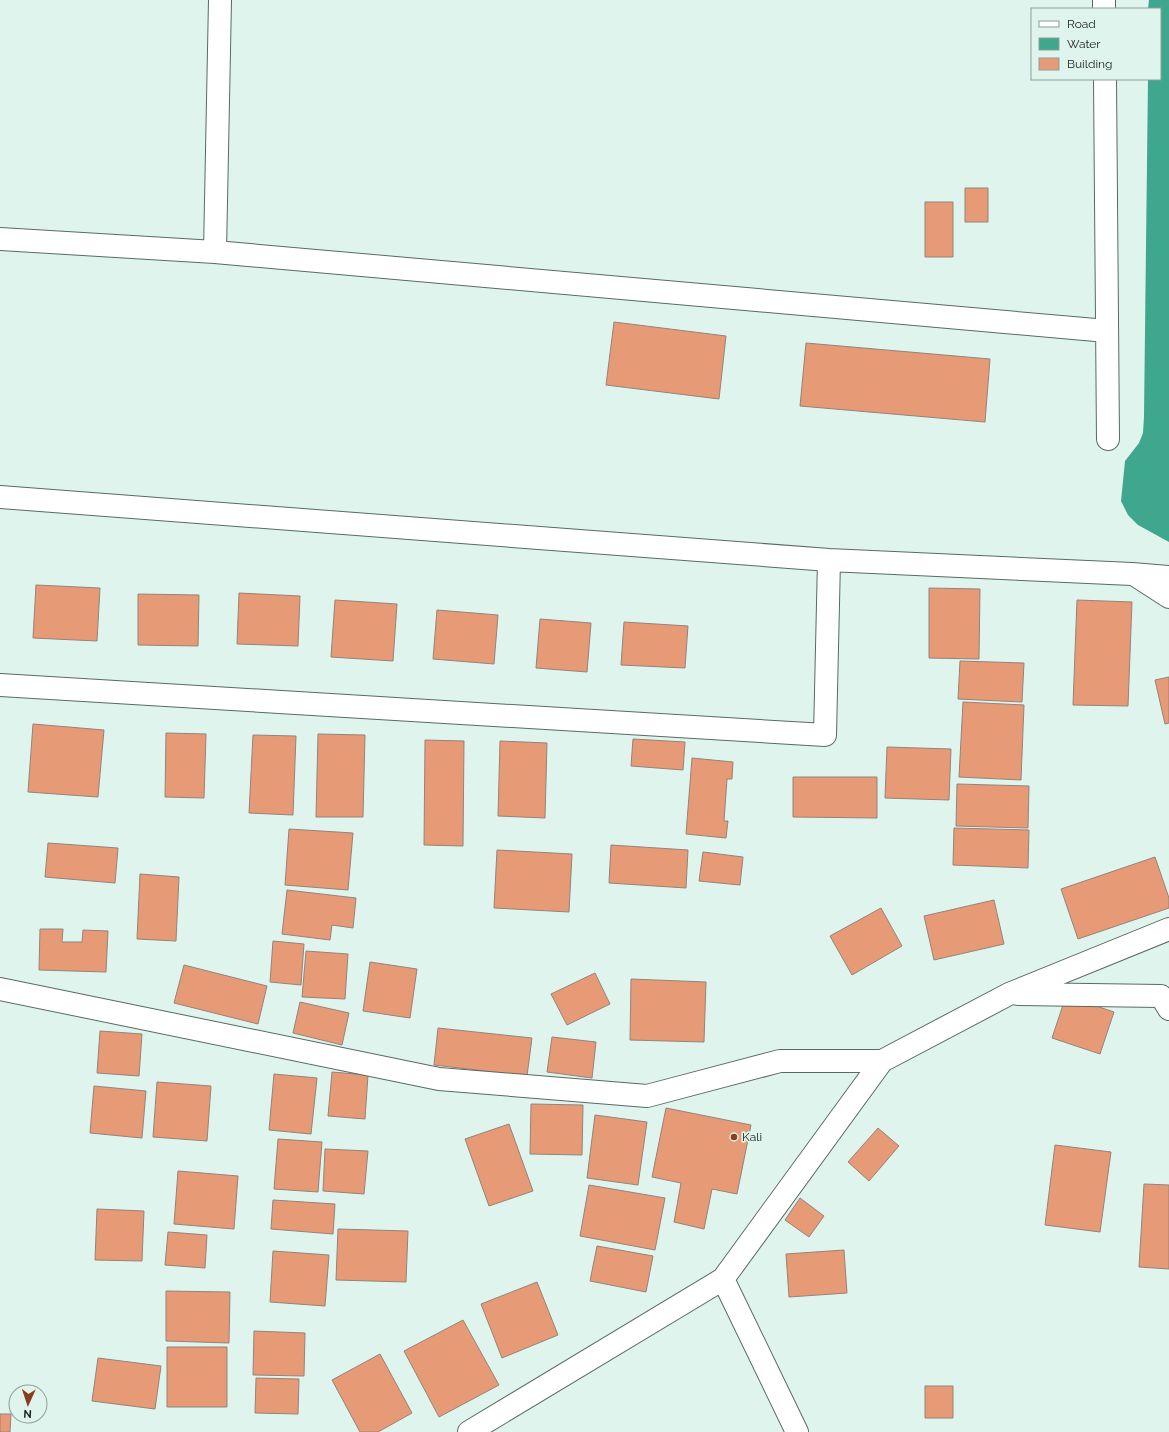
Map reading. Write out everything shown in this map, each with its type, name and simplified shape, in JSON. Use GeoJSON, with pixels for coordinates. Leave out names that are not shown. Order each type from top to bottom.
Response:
{"type":"FeatureCollection","features":[{"type":"Feature","properties":{"kind":"street"},"geometry":{"type":"LineString","coordinates":[[215,252],[220,0]]}},
{"type":"Feature","properties":{"kind":"street"},"geometry":{"type":"LineString","coordinates":[[1105,80],[1108,439]]}},
{"type":"Feature","properties":{"kind":"street"},"geometry":{"type":"LineString","coordinates":[[0,239],[215,252],[1107,331]]}},
{"type":"Feature","properties":{"kind":"street"},"geometry":{"type":"LineString","coordinates":[[0,497],[829,560],[1169,577]]}},
{"type":"Feature","properties":{"kind":"street"},"geometry":{"type":"LineString","coordinates":[[0,685],[825,735],[829,560]]}},
{"type":"Feature","properties":{"kind":"street"},"geometry":{"type":"LineString","coordinates":[[1132,574],[1169,598]]}},
{"type":"Feature","properties":{"kind":"street"},"geometry":{"type":"LineString","coordinates":[[469,1432],[723,1280],[882,1062],[1009,994],[1169,929]]}},
{"type":"Feature","properties":{"kind":"street"},"geometry":{"type":"LineString","coordinates":[[0,989],[439,1079],[486,1083],[647,1096],[780,1061],[882,1062]]}},
{"type":"Feature","properties":{"kind":"street"},"geometry":{"type":"LineString","coordinates":[[1009,994],[1160,996],[1169,1009]]}},
{"type":"Feature","properties":{"kind":"street"},"geometry":{"type":"LineString","coordinates":[[723,1280],[797,1432]]}},
{"type":"Feature","properties":{"kind":"water"},"geometry":{"type":"Polygon","coordinates":[[[1149,0],[1169,0],[1169,542],[1138,525],[1128,515],[1121,501],[1125,461],[1139,443],[1143,433],[1144,417],[1148,80],[1161,80],[1161,8],[1148,8],[1149,0]]]}},
{"type":"Feature","properties":{"kind":"building"},"geometry":{"type":"Polygon","coordinates":[[[965,188],[988,188],[988,222],[965,222],[965,188]]]}},
{"type":"Feature","properties":{"kind":"building"},"geometry":{"type":"Polygon","coordinates":[[[925,202],[953,202],[953,257],[925,257],[925,202]]]}},
{"type":"Feature","properties":{"kind":"building"},"geometry":{"type":"Polygon","coordinates":[[[614,322],[726,336],[719,399],[606,385],[614,322]]]}},
{"type":"Feature","properties":{"kind":"building"},"geometry":{"type":"Polygon","coordinates":[[[806,343],[990,359],[985,422],[800,406],[806,343]]]}},
{"type":"Feature","properties":{"kind":"building"},"geometry":{"type":"Polygon","coordinates":[[[36,585],[100,588],[97,641],[33,638],[36,585]]]}},
{"type":"Feature","properties":{"kind":"building"},"geometry":{"type":"Polygon","coordinates":[[[929,588],[980,589],[979,659],[929,658],[929,588]]]}},
{"type":"Feature","properties":{"kind":"building"},"geometry":{"type":"Polygon","coordinates":[[[239,593],[300,596],[298,646],[237,644],[239,593]]]}},
{"type":"Feature","properties":{"kind":"building"},"geometry":{"type":"Polygon","coordinates":[[[138,594],[199,595],[198,646],[138,645],[138,594]]]}},
{"type":"Feature","properties":{"kind":"building"},"geometry":{"type":"Polygon","coordinates":[[[335,600],[397,604],[393,661],[331,657],[335,600]]]}},
{"type":"Feature","properties":{"kind":"building"},"geometry":{"type":"Polygon","coordinates":[[[1077,600],[1132,602],[1128,706],[1073,705],[1077,600]]]}},
{"type":"Feature","properties":{"kind":"building"},"geometry":{"type":"Polygon","coordinates":[[[437,610],[498,615],[494,664],[433,659],[437,610]]]}},
{"type":"Feature","properties":{"kind":"building"},"geometry":{"type":"Polygon","coordinates":[[[540,619],[591,623],[587,672],[536,668],[540,619]]]}},
{"type":"Feature","properties":{"kind":"building"},"geometry":{"type":"Polygon","coordinates":[[[624,622],[688,626],[685,668],[621,665],[624,622]]]}},
{"type":"Feature","properties":{"kind":"building"},"geometry":{"type":"Polygon","coordinates":[[[960,661],[1024,663],[1022,702],[958,699],[960,661]]]}},
{"type":"Feature","properties":{"kind":"building"},"geometry":{"type":"Polygon","coordinates":[[[1169,677],[1169,723],[1165,724],[1155,680],[1169,677]]]}},
{"type":"Feature","properties":{"kind":"building"},"geometry":{"type":"Polygon","coordinates":[[[963,702],[1024,705],[1021,780],[959,777],[963,702]]]}},
{"type":"Feature","properties":{"kind":"building"},"geometry":{"type":"Polygon","coordinates":[[[33,724],[104,730],[98,797],[28,792],[33,724]]]}},
{"type":"Feature","properties":{"kind":"building"},"geometry":{"type":"Polygon","coordinates":[[[166,733],[206,734],[204,798],[165,797],[166,733]]]}},
{"type":"Feature","properties":{"kind":"building"},"geometry":{"type":"Polygon","coordinates":[[[318,734],[365,735],[363,817],[316,817],[318,734]]]}},
{"type":"Feature","properties":{"kind":"building"},"geometry":{"type":"Polygon","coordinates":[[[253,735],[296,736],[293,815],[249,813],[253,735]]]}},
{"type":"Feature","properties":{"kind":"building"},"geometry":{"type":"Polygon","coordinates":[[[633,739],[685,742],[683,770],[631,766],[633,739]]]}},
{"type":"Feature","properties":{"kind":"building"},"geometry":{"type":"Polygon","coordinates":[[[425,740],[464,741],[463,846],[424,845],[425,740]]]}},
{"type":"Feature","properties":{"kind":"building"},"geometry":{"type":"Polygon","coordinates":[[[500,741],[547,743],[545,818],[498,816],[500,741]]]}},
{"type":"Feature","properties":{"kind":"building"},"geometry":{"type":"Polygon","coordinates":[[[887,747],[951,749],[949,800],[885,798],[887,747]]]}},
{"type":"Feature","properties":{"kind":"building"},"geometry":{"type":"Polygon","coordinates":[[[692,758],[733,762],[732,779],[727,779],[724,821],[728,821],[726,838],[686,834],[692,758]]]}},
{"type":"Feature","properties":{"kind":"building"},"geometry":{"type":"Polygon","coordinates":[[[793,777],[877,777],[877,818],[793,817],[793,777]]]}},
{"type":"Feature","properties":{"kind":"building"},"geometry":{"type":"Polygon","coordinates":[[[957,784],[1029,786],[1028,828],[956,826],[957,784]]]}},
{"type":"Feature","properties":{"kind":"building"},"geometry":{"type":"Polygon","coordinates":[[[954,828],[1029,830],[1028,868],[953,865],[954,828]]]}},
{"type":"Feature","properties":{"kind":"building"},"geometry":{"type":"Polygon","coordinates":[[[289,829],[353,833],[348,890],[285,885],[289,829]]]}},
{"type":"Feature","properties":{"kind":"building"},"geometry":{"type":"Polygon","coordinates":[[[48,843],[118,848],[115,883],[45,877],[48,843]]]}},
{"type":"Feature","properties":{"kind":"building"},"geometry":{"type":"Polygon","coordinates":[[[611,845],[688,850],[686,888],[609,883],[611,845]]]}},
{"type":"Feature","properties":{"kind":"building"},"geometry":{"type":"Polygon","coordinates":[[[497,850],[572,854],[569,912],[494,908],[497,850]]]}},
{"type":"Feature","properties":{"kind":"building"},"geometry":{"type":"Polygon","coordinates":[[[703,852],[743,857],[740,885],[699,881],[703,852]]]}},
{"type":"Feature","properties":{"kind":"building"},"geometry":{"type":"Polygon","coordinates":[[[1155,857],[1169,898],[1169,908],[1078,939],[1061,889],[1155,857]]]}},
{"type":"Feature","properties":{"kind":"building"},"geometry":{"type":"Polygon","coordinates":[[[140,874],[179,877],[176,941],[137,939],[140,874]]]}},
{"type":"Feature","properties":{"kind":"building"},"geometry":{"type":"Polygon","coordinates":[[[287,890],[356,898],[353,928],[332,925],[330,940],[282,934],[287,890]]]}},
{"type":"Feature","properties":{"kind":"building"},"geometry":{"type":"Polygon","coordinates":[[[994,900],[1004,944],[934,960],[924,916],[994,900]]]}},
{"type":"Feature","properties":{"kind":"building"},"geometry":{"type":"Polygon","coordinates":[[[881,908],[902,946],[852,975],[830,936],[881,908]]]}},
{"type":"Feature","properties":{"kind":"building"},"geometry":{"type":"Polygon","coordinates":[[[40,929],[63,929],[62,942],[82,942],[83,930],[108,931],[106,972],[39,970],[40,929]]]}},
{"type":"Feature","properties":{"kind":"building"},"geometry":{"type":"Polygon","coordinates":[[[273,941],[304,944],[301,985],[270,982],[273,941]]]}},
{"type":"Feature","properties":{"kind":"building"},"geometry":{"type":"Polygon","coordinates":[[[306,951],[348,954],[345,999],[302,997],[306,951]]]}},
{"type":"Feature","properties":{"kind":"building"},"geometry":{"type":"Polygon","coordinates":[[[370,962],[417,969],[410,1018],[363,1011],[370,962]]]}},
{"type":"Feature","properties":{"kind":"building"},"geometry":{"type":"Polygon","coordinates":[[[184,965],[267,986],[258,1024],[174,1003],[184,965]]]}},
{"type":"Feature","properties":{"kind":"building"},"geometry":{"type":"Polygon","coordinates":[[[595,973],[610,1004],[567,1025],[551,994],[595,973]]]}},
{"type":"Feature","properties":{"kind":"building"},"geometry":{"type":"Polygon","coordinates":[[[631,979],[706,982],[704,1042],[630,1040],[631,979]]]}},
{"type":"Feature","properties":{"kind":"building"},"geometry":{"type":"Polygon","coordinates":[[[1066,996],[1114,1012],[1100,1054],[1052,1038],[1066,996]]]}},
{"type":"Feature","properties":{"kind":"building"},"geometry":{"type":"Polygon","coordinates":[[[300,1002],[349,1013],[342,1045],[293,1033],[300,1002]]]}},
{"type":"Feature","properties":{"kind":"building"},"geometry":{"type":"Polygon","coordinates":[[[438,1028],[532,1038],[527,1076],[434,1065],[438,1028]]]}},
{"type":"Feature","properties":{"kind":"building"},"geometry":{"type":"Polygon","coordinates":[[[100,1031],[142,1034],[139,1076],[97,1073],[100,1031]]]}},
{"type":"Feature","properties":{"kind":"building"},"geometry":{"type":"Polygon","coordinates":[[[552,1037],[596,1042],[592,1078],[547,1072],[552,1037]]]}},
{"type":"Feature","properties":{"kind":"building"},"geometry":{"type":"Polygon","coordinates":[[[332,1072],[368,1075],[365,1119],[328,1116],[332,1072]]]}},
{"type":"Feature","properties":{"kind":"building"},"geometry":{"type":"Polygon","coordinates":[[[274,1074],[317,1078],[311,1134],[269,1130],[274,1074]]]}},
{"type":"Feature","properties":{"kind":"building"},"geometry":{"type":"Polygon","coordinates":[[[157,1082],[211,1086],[207,1141],[153,1137],[157,1082]]]}},
{"type":"Feature","properties":{"kind":"building"},"geometry":{"type":"Polygon","coordinates":[[[94,1086],[146,1091],[142,1138],[90,1133],[94,1086]]]}},
{"type":"Feature","properties":{"kind":"building"},"geometry":{"type":"Polygon","coordinates":[[[531,1104],[583,1105],[582,1155],[530,1154],[531,1104]]]}},
{"type":"Feature","properties":{"kind":"building"},"geometry":{"type":"Polygon","coordinates":[[[666,1108],[751,1125],[737,1194],[712,1189],[704,1229],[674,1222],[681,1183],[652,1177],[666,1108]]]}},
{"type":"Feature","properties":{"kind":"building"},"geometry":{"type":"Polygon","coordinates":[[[595,1115],[647,1122],[638,1185],[587,1178],[595,1115]]]}},
{"type":"Feature","properties":{"kind":"building"},"geometry":{"type":"Polygon","coordinates":[[[509,1124],[533,1191],[489,1206],[465,1139],[509,1124]]]}},
{"type":"Feature","properties":{"kind":"building"},"geometry":{"type":"Polygon","coordinates":[[[878,1128],[899,1146],[869,1181],[848,1162],[878,1128]]]}},
{"type":"Feature","properties":{"kind":"building"},"geometry":{"type":"Polygon","coordinates":[[[278,1139],[322,1142],[318,1192],[274,1189],[278,1139]]]}},
{"type":"Feature","properties":{"kind":"building"},"geometry":{"type":"Polygon","coordinates":[[[1055,1145],[1111,1152],[1100,1232],[1045,1225],[1055,1145]]]}},
{"type":"Feature","properties":{"kind":"building"},"geometry":{"type":"Polygon","coordinates":[[[325,1149],[368,1151],[364,1194],[323,1191],[325,1149]]]}},
{"type":"Feature","properties":{"kind":"building"},"geometry":{"type":"Polygon","coordinates":[[[178,1171],[238,1176],[234,1229],[174,1224],[178,1171]]]}},
{"type":"Feature","properties":{"kind":"building"},"geometry":{"type":"Polygon","coordinates":[[[1144,1184],[1169,1185],[1169,1269],[1139,1267],[1144,1184]]]}},
{"type":"Feature","properties":{"kind":"building"},"geometry":{"type":"Polygon","coordinates":[[[589,1185],[665,1198],[655,1250],[580,1236],[589,1185]]]}},
{"type":"Feature","properties":{"kind":"building"},"geometry":{"type":"Polygon","coordinates":[[[800,1198],[824,1216],[809,1237],[785,1220],[800,1198]]]}},
{"type":"Feature","properties":{"kind":"building"},"geometry":{"type":"Polygon","coordinates":[[[273,1200],[335,1204],[333,1234],[271,1229],[273,1200]]]}},
{"type":"Feature","properties":{"kind":"building"},"geometry":{"type":"Polygon","coordinates":[[[97,1209],[144,1211],[142,1261],[95,1260],[97,1209]]]}},
{"type":"Feature","properties":{"kind":"building"},"geometry":{"type":"Polygon","coordinates":[[[338,1229],[408,1231],[406,1282],[336,1280],[338,1229]]]}},
{"type":"Feature","properties":{"kind":"building"},"geometry":{"type":"Polygon","coordinates":[[[168,1232],[207,1235],[205,1268],[165,1265],[168,1232]]]}},
{"type":"Feature","properties":{"kind":"building"},"geometry":{"type":"Polygon","coordinates":[[[597,1246],[653,1256],[646,1292],[590,1281],[597,1246]]]}},
{"type":"Feature","properties":{"kind":"building"},"geometry":{"type":"Polygon","coordinates":[[[844,1250],[847,1293],[789,1297],[786,1254],[844,1250]]]}},
{"type":"Feature","properties":{"kind":"building"},"geometry":{"type":"Polygon","coordinates":[[[273,1251],[329,1255],[325,1306],[270,1302],[273,1251]]]}},
{"type":"Feature","properties":{"kind":"building"},"geometry":{"type":"Polygon","coordinates":[[[537,1282],[558,1335],[502,1358],[481,1304],[537,1282]]]}},
{"type":"Feature","properties":{"kind":"building"},"geometry":{"type":"Polygon","coordinates":[[[166,1291],[230,1292],[229,1343],[166,1341],[166,1291]]]}},
{"type":"Feature","properties":{"kind":"building"},"geometry":{"type":"Polygon","coordinates":[[[463,1320],[499,1385],[439,1417],[404,1351],[463,1320]]]}},
{"type":"Feature","properties":{"kind":"building"},"geometry":{"type":"Polygon","coordinates":[[[254,1331],[305,1333],[304,1376],[253,1375],[254,1331]]]}},
{"type":"Feature","properties":{"kind":"building"},"geometry":{"type":"Polygon","coordinates":[[[167,1347],[227,1347],[227,1407],[167,1407],[167,1347]]]}},
{"type":"Feature","properties":{"kind":"building"},"geometry":{"type":"Polygon","coordinates":[[[380,1354],[412,1413],[378,1432],[360,1432],[332,1380],[380,1354]]]}},
{"type":"Feature","properties":{"kind":"building"},"geometry":{"type":"Polygon","coordinates":[[[98,1358],[161,1366],[155,1409],[92,1401],[98,1358]]]}},
{"type":"Feature","properties":{"kind":"building"},"geometry":{"type":"Polygon","coordinates":[[[256,1378],[299,1379],[298,1414],[255,1413],[256,1378]]]}},
{"type":"Feature","properties":{"kind":"building"},"geometry":{"type":"Polygon","coordinates":[[[925,1386],[953,1386],[953,1418],[925,1418],[925,1386]]]}},
{"type":"Feature","properties":{"kind":"building"},"geometry":{"type":"Polygon","coordinates":[[[0,1414],[8,1414],[8,1424],[10,1424],[10,1432],[0,1432],[0,1414]]]}},
{"type":"Feature","properties":{"kind":"place","name":"Kali"},"geometry":{"type":"Point","coordinates":[734,1137]}}]}
